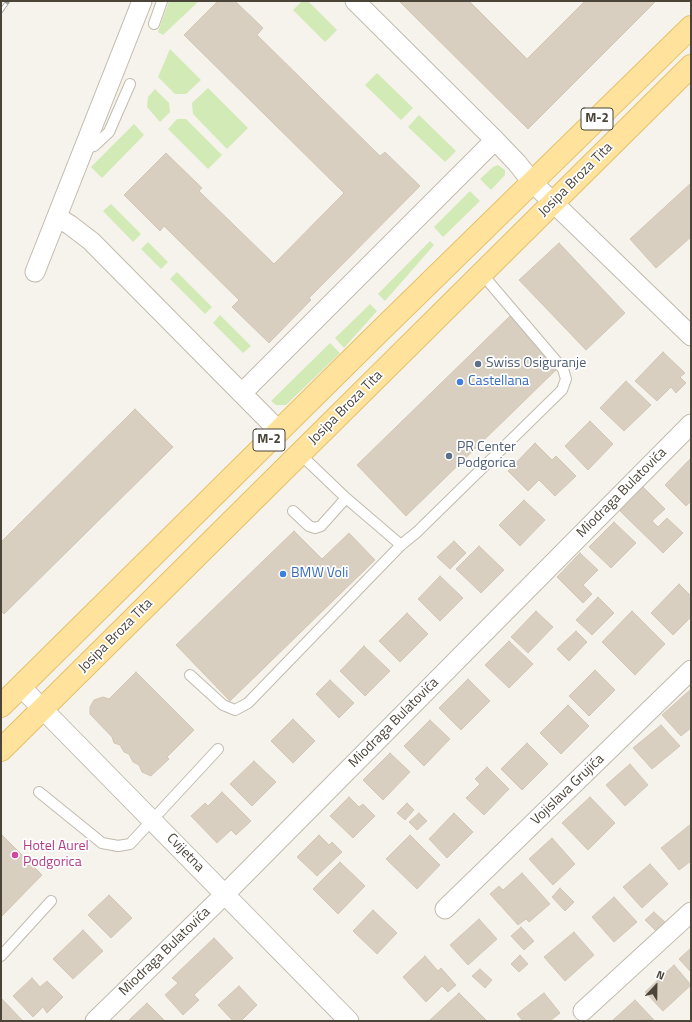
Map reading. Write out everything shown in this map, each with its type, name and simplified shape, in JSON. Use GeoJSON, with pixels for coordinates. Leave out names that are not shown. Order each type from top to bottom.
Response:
{"type":"FeatureCollection","features":[{"type":"Feature","properties":{"kind":"main road","name":"Josipa Broza Tita"},"geometry":{"type":"LineString","coordinates":[[1,706],[691,27]]}},
{"type":"Feature","properties":{"kind":"main road","name":"Josipa Broza Tita"},"geometry":{"type":"LineString","coordinates":[[1,750],[691,66]]}},
{"type":"Feature","properties":{"kind":"street"},"geometry":{"type":"LineString","coordinates":[[35,272],[142,1]]}},
{"type":"Feature","properties":{"kind":"street"},"geometry":{"type":"LineString","coordinates":[[355,1],[495,140],[532,182],[553,203],[691,336]]}},
{"type":"Feature","properties":{"kind":"street"},"geometry":{"type":"LineString","coordinates":[[242,393],[495,140]]}},
{"type":"Feature","properties":{"kind":"street"},"geometry":{"type":"LineString","coordinates":[[57,217],[91,241],[279,431]]}},
{"type":"Feature","properties":{"kind":"street","name":"Miodraga Bulatovića"},"geometry":{"type":"LineString","coordinates":[[95,1021],[225,894],[691,424]]}},
{"type":"Feature","properties":{"kind":"street","name":"Vojislava Grujića"},"geometry":{"type":"LineString","coordinates":[[445,909],[691,670]]}},
{"type":"Feature","properties":{"kind":"street","name":"Cvijetna"},"geometry":{"type":"LineString","coordinates":[[21,687],[225,894],[343,1019]]}},
{"type":"Feature","properties":{"kind":"street"},"geometry":{"type":"LineString","coordinates":[[583,1011],[691,912]]}},
{"type":"Feature","properties":{"kind":"lane"},"geometry":{"type":"LineString","coordinates":[[154,24],[162,1]]}},
{"type":"Feature","properties":{"kind":"lane"},"geometry":{"type":"LineString","coordinates":[[84,149],[94,146],[109,132],[130,84]]}},
{"type":"Feature","properties":{"kind":"lane"},"geometry":{"type":"LineString","coordinates":[[190,675],[223,705],[235,710],[248,703],[401,545],[418,532],[562,390],[566,379],[563,369],[482,274]]}},
{"type":"Feature","properties":{"kind":"lane"},"geometry":{"type":"LineString","coordinates":[[300,454],[346,498],[401,545]]}},
{"type":"Feature","properties":{"kind":"lane"},"geometry":{"type":"LineString","coordinates":[[293,511],[309,526],[315,528],[321,526],[346,498]]}},
{"type":"Feature","properties":{"kind":"lane"},"geometry":{"type":"LineString","coordinates":[[39,792],[102,843],[118,846],[130,844],[218,749]]}},
{"type":"Feature","properties":{"kind":"lane"},"geometry":{"type":"LineString","coordinates":[[1,956],[51,901]]}},
{"type":"Feature","properties":{"kind":"green space"},"geometry":{"type":"Polygon","coordinates":[[[169,1],[199,1],[163,35],[158,32],[169,1]]]}},
{"type":"Feature","properties":{"kind":"green space"},"geometry":{"type":"Polygon","coordinates":[[[302,1],[308,1],[337,30],[325,42],[293,10],[302,1]]]}},
{"type":"Feature","properties":{"kind":"green space"},"geometry":{"type":"Polygon","coordinates":[[[170,49],[201,80],[186,94],[175,94],[158,77],[170,49]]]}},
{"type":"Feature","properties":{"kind":"green space"},"geometry":{"type":"Polygon","coordinates":[[[377,73],[413,108],[401,120],[365,85],[377,73]]]}},
{"type":"Feature","properties":{"kind":"green space"},"geometry":{"type":"Polygon","coordinates":[[[208,88],[248,128],[227,149],[193,114],[192,103],[208,88]]]}},
{"type":"Feature","properties":{"kind":"green space"},"geometry":{"type":"Polygon","coordinates":[[[155,89],[169,103],[170,112],[160,122],[147,107],[148,97],[155,89]]]}},
{"type":"Feature","properties":{"kind":"green space"},"geometry":{"type":"Polygon","coordinates":[[[419,115],[456,151],[445,162],[408,127],[419,115]]]}},
{"type":"Feature","properties":{"kind":"green space"},"geometry":{"type":"Polygon","coordinates":[[[177,119],[186,119],[222,155],[208,169],[168,129],[177,119]]]}},
{"type":"Feature","properties":{"kind":"green space"},"geometry":{"type":"Polygon","coordinates":[[[134,124],[144,135],[102,178],[91,167],[134,124]]]}},
{"type":"Feature","properties":{"kind":"green space"},"geometry":{"type":"Polygon","coordinates":[[[498,165],[505,170],[505,175],[491,190],[480,179],[493,167],[498,165]]]}},
{"type":"Feature","properties":{"kind":"green space"},"geometry":{"type":"Polygon","coordinates":[[[470,191],[480,201],[443,237],[434,227],[470,191]]]}},
{"type":"Feature","properties":{"kind":"green space"},"geometry":{"type":"Polygon","coordinates":[[[111,204],[141,234],[133,242],[103,211],[111,204]]]}},
{"type":"Feature","properties":{"kind":"green space"},"geometry":{"type":"Polygon","coordinates":[[[430,241],[434,245],[385,301],[378,294],[430,241]]]}},
{"type":"Feature","properties":{"kind":"green space"},"geometry":{"type":"Polygon","coordinates":[[[148,242],[168,262],[161,269],[141,249],[148,242]]]}},
{"type":"Feature","properties":{"kind":"green space"},"geometry":{"type":"Polygon","coordinates":[[[177,272],[212,307],[205,314],[170,279],[177,272]]]}},
{"type":"Feature","properties":{"kind":"green space"},"geometry":{"type":"Polygon","coordinates":[[[370,304],[377,311],[344,348],[335,338],[370,304]]]}},
{"type":"Feature","properties":{"kind":"green space"},"geometry":{"type":"Polygon","coordinates":[[[220,315],[251,346],[243,353],[213,323],[220,315]]]}},
{"type":"Feature","properties":{"kind":"green space"},"geometry":{"type":"Polygon","coordinates":[[[330,343],[340,353],[286,405],[276,405],[271,401],[330,343]]]}},
{"type":"Feature","properties":{"kind":"building"},"geometry":{"type":"Polygon","coordinates":[[[218,1],[235,1],[263,28],[257,35],[380,156],[385,152],[420,186],[309,298],[311,300],[269,343],[232,307],[239,300],[164,226],[160,231],[124,195],[166,153],[202,188],[199,191],[274,264],[344,193],[184,35],[218,1]]]}},
{"type":"Feature","properties":{"kind":"building"},"geometry":{"type":"Polygon","coordinates":[[[399,1],[469,1],[527,59],[585,1],[656,1],[528,129],[399,1]]]}},
{"type":"Feature","properties":{"kind":"building"},"geometry":{"type":"Polygon","coordinates":[[[691,183],[691,237],[656,268],[630,239],[691,183]]]}},
{"type":"Feature","properties":{"kind":"building"},"geometry":{"type":"Polygon","coordinates":[[[559,243],[625,313],[586,350],[519,280],[559,243]]]}},
{"type":"Feature","properties":{"kind":"building"},"geometry":{"type":"Polygon","coordinates":[[[511,315],[559,367],[406,516],[357,465],[511,315]]]}},
{"type":"Feature","properties":{"kind":"building"},"geometry":{"type":"Polygon","coordinates":[[[663,352],[685,373],[680,377],[686,383],[676,393],[671,387],[657,401],[635,381],[663,352]]]}},
{"type":"Feature","properties":{"kind":"building"},"geometry":{"type":"Polygon","coordinates":[[[626,381],[651,405],[624,431],[600,408],[626,381]]]}},
{"type":"Feature","properties":{"kind":"building"},"geometry":{"type":"Polygon","coordinates":[[[135,409],[173,447],[4,614],[1,611],[1,542],[135,409]]]}},
{"type":"Feature","properties":{"kind":"building"},"geometry":{"type":"Polygon","coordinates":[[[590,421],[613,444],[588,470],[565,446],[590,421]]]}},
{"type":"Feature","properties":{"kind":"building"},"geometry":{"type":"Polygon","coordinates":[[[535,443],[552,460],[556,456],[576,476],[555,496],[539,480],[528,491],[508,471],[535,443]]]}},
{"type":"Feature","properties":{"kind":"building"},"geometry":{"type":"Polygon","coordinates":[[[691,458],[691,501],[686,506],[665,485],[691,458]]]}},
{"type":"Feature","properties":{"kind":"building"},"geometry":{"type":"Polygon","coordinates":[[[643,487],[665,509],[652,521],[658,527],[667,518],[683,533],[663,553],[620,511],[643,487]]]}},
{"type":"Feature","properties":{"kind":"building"},"geometry":{"type":"Polygon","coordinates":[[[524,500],[545,520],[520,546],[499,525],[524,500]]]}},
{"type":"Feature","properties":{"kind":"building"},"geometry":{"type":"Polygon","coordinates":[[[614,522],[636,543],[611,568],[589,547],[614,522]]]}},
{"type":"Feature","properties":{"kind":"building"},"geometry":{"type":"Polygon","coordinates":[[[294,531],[322,559],[349,533],[375,560],[230,701],[176,645],[294,531]]]}},
{"type":"Feature","properties":{"kind":"building"},"geometry":{"type":"Polygon","coordinates":[[[454,541],[466,553],[450,569],[437,557],[454,541]]]}},
{"type":"Feature","properties":{"kind":"building"},"geometry":{"type":"Polygon","coordinates":[[[479,546],[504,570],[481,593],[456,569],[479,546]]]}},
{"type":"Feature","properties":{"kind":"building"},"geometry":{"type":"Polygon","coordinates":[[[580,553],[598,570],[583,585],[592,594],[583,603],[557,577],[580,553]]]}},
{"type":"Feature","properties":{"kind":"building"},"geometry":{"type":"Polygon","coordinates":[[[440,576],[463,598],[440,621],[418,599],[440,576]]]}},
{"type":"Feature","properties":{"kind":"building"},"geometry":{"type":"Polygon","coordinates":[[[679,584],[691,596],[691,617],[673,635],[651,613],[679,584]]]}},
{"type":"Feature","properties":{"kind":"building"},"geometry":{"type":"Polygon","coordinates":[[[598,597],[614,613],[592,635],[576,620],[598,597]]]}},
{"type":"Feature","properties":{"kind":"building"},"geometry":{"type":"Polygon","coordinates":[[[536,611],[553,627],[528,653],[511,637],[536,611]]]}},
{"type":"Feature","properties":{"kind":"building"},"geometry":{"type":"Polygon","coordinates":[[[632,611],[665,644],[635,675],[602,642],[632,611]]]}},
{"type":"Feature","properties":{"kind":"building"},"geometry":{"type":"Polygon","coordinates":[[[407,613],[428,634],[400,662],[379,641],[407,613]]]}},
{"type":"Feature","properties":{"kind":"building"},"geometry":{"type":"Polygon","coordinates":[[[576,631],[587,642],[569,661],[557,649],[576,631]]]}},
{"type":"Feature","properties":{"kind":"building"},"geometry":{"type":"Polygon","coordinates":[[[509,641],[533,664],[509,688],[485,665],[509,641]]]}},
{"type":"Feature","properties":{"kind":"building"},"geometry":{"type":"Polygon","coordinates":[[[364,646],[390,671],[365,696],[340,671],[364,646]]]}},
{"type":"Feature","properties":{"kind":"building"},"geometry":{"type":"Polygon","coordinates":[[[595,670],[615,690],[589,716],[569,696],[595,670]]]}},
{"type":"Feature","properties":{"kind":"building"},"geometry":{"type":"Polygon","coordinates":[[[136,672],[194,730],[167,757],[169,759],[151,776],[142,772],[139,765],[133,762],[129,754],[124,752],[120,745],[114,743],[112,737],[90,714],[90,707],[94,700],[103,697],[109,699],[136,672]]]}},
{"type":"Feature","properties":{"kind":"building"},"geometry":{"type":"Polygon","coordinates":[[[468,679],[490,701],[461,730],[439,708],[468,679]]]}},
{"type":"Feature","properties":{"kind":"building"},"geometry":{"type":"Polygon","coordinates":[[[330,680],[354,703],[339,718],[316,694],[330,680]]]}},
{"type":"Feature","properties":{"kind":"building"},"geometry":{"type":"Polygon","coordinates":[[[691,689],[691,728],[681,736],[662,715],[691,689]]]}},
{"type":"Feature","properties":{"kind":"building"},"geometry":{"type":"Polygon","coordinates":[[[568,705],[589,726],[561,754],[540,733],[568,705]]]}},
{"type":"Feature","properties":{"kind":"building"},"geometry":{"type":"Polygon","coordinates":[[[293,719],[315,741],[293,763],[271,741],[293,719]]]}},
{"type":"Feature","properties":{"kind":"building"},"geometry":{"type":"Polygon","coordinates":[[[430,720],[450,739],[424,766],[404,746],[430,720]]]}},
{"type":"Feature","properties":{"kind":"building"},"geometry":{"type":"Polygon","coordinates":[[[661,725],[680,746],[652,769],[633,748],[661,725]]]}},
{"type":"Feature","properties":{"kind":"building"},"geometry":{"type":"Polygon","coordinates":[[[527,743],[548,764],[522,790],[501,769],[527,743]]]}},
{"type":"Feature","properties":{"kind":"building"},"geometry":{"type":"Polygon","coordinates":[[[390,753],[410,772],[383,800],[363,780],[390,753]]]}},
{"type":"Feature","properties":{"kind":"building"},"geometry":{"type":"Polygon","coordinates":[[[254,761],[276,782],[252,806],[230,784],[254,761]]]}},
{"type":"Feature","properties":{"kind":"building"},"geometry":{"type":"Polygon","coordinates":[[[630,764],[648,785],[625,806],[606,785],[630,764]]]}},
{"type":"Feature","properties":{"kind":"building"},"geometry":{"type":"Polygon","coordinates":[[[487,767],[509,789],[484,815],[466,798],[480,784],[475,779],[487,767]]]}},
{"type":"Feature","properties":{"kind":"building"},"geometry":{"type":"Polygon","coordinates":[[[222,792],[251,821],[236,835],[231,830],[217,843],[191,816],[205,803],[208,806],[222,792]]]}},
{"type":"Feature","properties":{"kind":"building"},"geometry":{"type":"Polygon","coordinates":[[[349,797],[359,807],[363,804],[375,816],[353,838],[330,816],[349,797]]]}},
{"type":"Feature","properties":{"kind":"building"},"geometry":{"type":"Polygon","coordinates":[[[590,797],[615,823],[588,850],[562,823],[590,797]]]}},
{"type":"Feature","properties":{"kind":"building"},"geometry":{"type":"Polygon","coordinates":[[[407,803],[414,810],[405,820],[397,813],[407,803]]]}},
{"type":"Feature","properties":{"kind":"building"},"geometry":{"type":"Polygon","coordinates":[[[419,813],[427,821],[417,830],[409,822],[419,813]]]}},
{"type":"Feature","properties":{"kind":"building"},"geometry":{"type":"Polygon","coordinates":[[[454,813],[473,832],[447,858],[429,839],[454,813]]]}},
{"type":"Feature","properties":{"kind":"building"},"geometry":{"type":"Polygon","coordinates":[[[691,824],[691,861],[679,870],[661,848],[691,824]]]}},
{"type":"Feature","properties":{"kind":"building"},"geometry":{"type":"Polygon","coordinates":[[[1,834],[42,875],[1,917],[1,834]]]}},
{"type":"Feature","properties":{"kind":"building"},"geometry":{"type":"Polygon","coordinates":[[[319,835],[329,845],[332,842],[342,852],[317,876],[297,857],[319,835]]]}},
{"type":"Feature","properties":{"kind":"building"},"geometry":{"type":"Polygon","coordinates":[[[410,835],[440,865],[417,889],[386,859],[410,835]]]}},
{"type":"Feature","properties":{"kind":"building"},"geometry":{"type":"Polygon","coordinates":[[[552,838],[575,864],[553,885],[529,859],[552,838]]]}},
{"type":"Feature","properties":{"kind":"building"},"geometry":{"type":"Polygon","coordinates":[[[340,862],[365,886],[338,914],[313,889],[340,862]]]}},
{"type":"Feature","properties":{"kind":"building"},"geometry":{"type":"Polygon","coordinates":[[[650,864],[668,884],[642,908],[623,887],[650,864]]]}},
{"type":"Feature","properties":{"kind":"building"},"geometry":{"type":"Polygon","coordinates":[[[522,873],[550,904],[529,922],[526,919],[518,925],[490,894],[499,886],[503,890],[522,873]]]}},
{"type":"Feature","properties":{"kind":"building"},"geometry":{"type":"Polygon","coordinates":[[[560,888],[574,902],[565,911],[552,897],[560,888]]]}},
{"type":"Feature","properties":{"kind":"building"},"geometry":{"type":"Polygon","coordinates":[[[109,895],[132,918],[111,938],[88,915],[109,895]]]}},
{"type":"Feature","properties":{"kind":"building"},"geometry":{"type":"Polygon","coordinates":[[[614,897],[637,922],[614,942],[592,917],[614,897]]]}},
{"type":"Feature","properties":{"kind":"building"},"geometry":{"type":"Polygon","coordinates":[[[373,910],[397,933],[377,954],[353,931],[373,910]]]}},
{"type":"Feature","properties":{"kind":"building"},"geometry":{"type":"Polygon","coordinates":[[[654,912],[666,923],[657,932],[645,920],[654,912]]]}},
{"type":"Feature","properties":{"kind":"building"},"geometry":{"type":"Polygon","coordinates":[[[479,919],[497,939],[468,965],[450,945],[479,919]]]}},
{"type":"Feature","properties":{"kind":"building"},"geometry":{"type":"Polygon","coordinates":[[[521,927],[534,941],[524,950],[511,936],[521,927]]]}},
{"type":"Feature","properties":{"kind":"building"},"geometry":{"type":"Polygon","coordinates":[[[83,930],[103,951],[73,979],[53,959],[83,930]]]}},
{"type":"Feature","properties":{"kind":"building"},"geometry":{"type":"Polygon","coordinates":[[[574,932],[594,955],[565,981],[544,957],[574,932]]]}},
{"type":"Feature","properties":{"kind":"building"},"geometry":{"type":"Polygon","coordinates":[[[214,938],[233,958],[194,995],[199,1000],[183,1015],[165,995],[178,983],[172,978],[214,938]]]}},
{"type":"Feature","properties":{"kind":"building"},"geometry":{"type":"Polygon","coordinates":[[[691,948],[691,972],[679,959],[691,948]]]}},
{"type":"Feature","properties":{"kind":"building"},"geometry":{"type":"Polygon","coordinates":[[[520,955],[528,964],[519,972],[511,964],[520,955]]]}},
{"type":"Feature","properties":{"kind":"building"},"geometry":{"type":"Polygon","coordinates":[[[425,956],[438,971],[441,968],[456,985],[448,992],[442,986],[426,1002],[403,977],[425,956]]]}},
{"type":"Feature","properties":{"kind":"building"},"geometry":{"type":"Polygon","coordinates":[[[674,965],[691,985],[663,1011],[645,992],[674,965]]]}},
{"type":"Feature","properties":{"kind":"building"},"geometry":{"type":"Polygon","coordinates":[[[480,969],[492,980],[485,988],[472,976],[480,969]]]}},
{"type":"Feature","properties":{"kind":"building"},"geometry":{"type":"Polygon","coordinates":[[[32,978],[40,987],[47,981],[63,997],[47,1013],[43,1007],[33,1017],[13,996],[32,978]]]}},
{"type":"Feature","properties":{"kind":"building"},"geometry":{"type":"Polygon","coordinates":[[[239,986],[257,1005],[241,1021],[233,1021],[218,1005],[239,986]]]}},
{"type":"Feature","properties":{"kind":"building"},"geometry":{"type":"Polygon","coordinates":[[[459,993],[487,1021],[429,1021],[459,993]]]}},
{"type":"Feature","properties":{"kind":"building"},"geometry":{"type":"Polygon","coordinates":[[[544,993],[560,1013],[550,1021],[523,1021],[517,1014],[544,993]]]}},
{"type":"Feature","properties":{"kind":"building"},"geometry":{"type":"Polygon","coordinates":[[[1,998],[23,1021],[1,1021],[1,998]]]}},
{"type":"Feature","properties":{"kind":"building"},"geometry":{"type":"Polygon","coordinates":[[[635,1000],[654,1020],[612,1021],[635,1000]]]}},
{"type":"Feature","properties":{"kind":"building"},"geometry":{"type":"Polygon","coordinates":[[[147,1003],[165,1021],[128,1021],[147,1003]]]}},
{"type":"Feature","properties":{"kind":"railway"},"geometry":{"type":"LineString","coordinates":[[1,11],[8,1]]}},
{"type":"Feature","properties":{"kind":"place","name":"Swiss Osiguranje"},"geometry":{"type":"Point","coordinates":[478,364]}},
{"type":"Feature","properties":{"kind":"place","name":"Castellana"},"geometry":{"type":"Point","coordinates":[460,382]}},
{"type":"Feature","properties":{"kind":"place","name":"PR Center Podgorica"},"geometry":{"type":"Point","coordinates":[449,456]}},
{"type":"Feature","properties":{"kind":"place","name":"BMW Voli"},"geometry":{"type":"Point","coordinates":[283,574]}},
{"type":"Feature","properties":{"kind":"place","name":"Hotel Aurel Podgorica"},"geometry":{"type":"Point","coordinates":[15,855]}}]}
